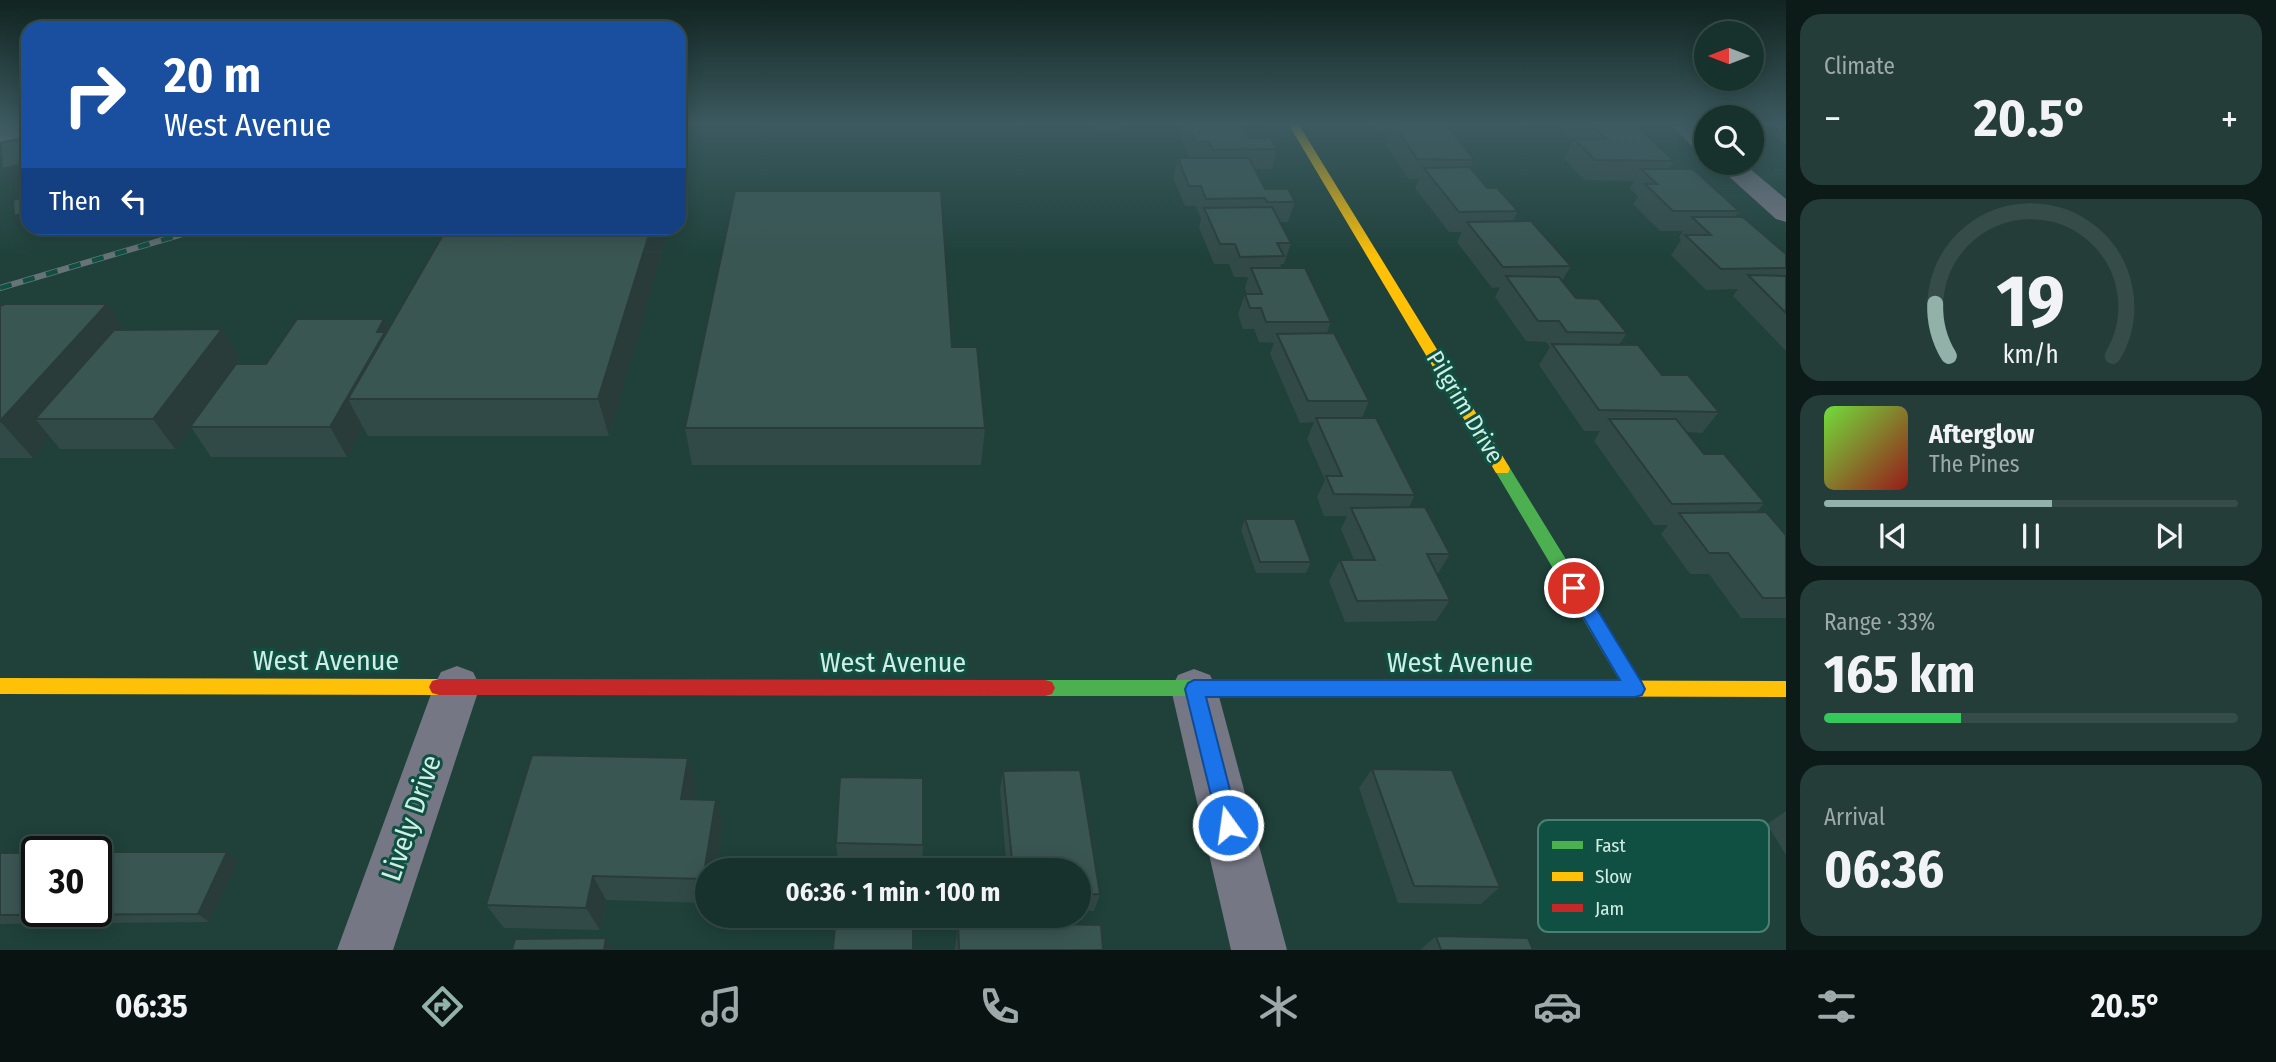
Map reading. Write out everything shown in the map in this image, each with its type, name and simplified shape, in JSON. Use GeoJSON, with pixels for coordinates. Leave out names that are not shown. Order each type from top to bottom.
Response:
{"type":"FeatureCollection","features":[{"type":"Feature","properties":{"kind":"main road","name":"Pilgrim Drive"},"geometry":{"type":"LineString","coordinates":[[1321,169],[1635,689]]}},
{"type":"Feature","properties":{"kind":"main road","name":"West Avenue"},"geometry":{"type":"LineString","coordinates":[[0,686],[1786,689]]}},
{"type":"Feature","properties":{"kind":"street"},"geometry":{"type":"LineString","coordinates":[[1741,175],[1786,213]]}},
{"type":"Feature","properties":{"kind":"street","name":"Lively Drive"},"geometry":{"type":"LineString","coordinates":[[365,950],[457,686]]}},
{"type":"Feature","properties":{"kind":"street"},"geometry":{"type":"LineString","coordinates":[[1194,689],[1259,950]]}},
{"type":"Feature","properties":{"kind":"building"},"geometry":{"type":"Polygon","coordinates":[[[1182,169],[1255,169],[1265,189],[1288,189],[1295,202],[1267,202],[1265,198],[1206,199],[1201,186],[1189,186],[1182,169]]]}},
{"type":"Feature","properties":{"kind":"building"},"geometry":{"type":"Polygon","coordinates":[[[1425,169],[1472,169],[1487,188],[1497,188],[1518,211],[1459,212],[1425,169]]]}},
{"type":"Feature","properties":{"kind":"building"},"geometry":{"type":"Polygon","coordinates":[[[1641,169],[1693,169],[1694,175],[1700,175],[1739,211],[1673,211],[1645,184],[1657,184],[1641,169]]]}},
{"type":"Feature","properties":{"kind":"building"},"geometry":{"type":"Polygon","coordinates":[[[735,191],[941,191],[952,347],[977,347],[985,428],[685,428],[735,191]]]}},
{"type":"Feature","properties":{"kind":"building"},"geometry":{"type":"Polygon","coordinates":[[[21,198],[21,214],[14,216],[13,200],[21,198]]]}},
{"type":"Feature","properties":{"kind":"building"},"geometry":{"type":"Polygon","coordinates":[[[1272,207],[1291,243],[1277,243],[1284,256],[1240,257],[1235,244],[1220,244],[1204,208],[1272,207]]]}},
{"type":"Feature","properties":{"kind":"building"},"geometry":{"type":"Polygon","coordinates":[[[1692,217],[1743,217],[1786,254],[1786,268],[1721,269],[1685,235],[1711,235],[1692,217]]]}},
{"type":"Feature","properties":{"kind":"building"},"geometry":{"type":"Polygon","coordinates":[[[1531,221],[1571,266],[1503,267],[1467,222],[1531,221]]]}},
{"type":"Feature","properties":{"kind":"building"},"geometry":{"type":"Polygon","coordinates":[[[443,235],[649,235],[598,399],[348,399],[443,235]]]}},
{"type":"Feature","properties":{"kind":"building"},"geometry":{"type":"Polygon","coordinates":[[[1251,268],[1305,268],[1331,322],[1266,322],[1261,308],[1250,308],[1245,294],[1262,294],[1251,268]]]}},
{"type":"Feature","properties":{"kind":"building"},"geometry":{"type":"Polygon","coordinates":[[[1748,275],[1786,276],[1786,313],[1748,275]]]}},
{"type":"Feature","properties":{"kind":"building"},"geometry":{"type":"Polygon","coordinates":[[[1506,276],[1559,277],[1576,298],[1599,299],[1627,333],[1567,332],[1559,321],[1538,321],[1506,276]]]}},
{"type":"Feature","properties":{"kind":"building"},"geometry":{"type":"Polygon","coordinates":[[[107,304],[0,421],[0,306],[107,304]]]}},
{"type":"Feature","properties":{"kind":"building"},"geometry":{"type":"Polygon","coordinates":[[[297,319],[384,319],[377,332],[385,332],[330,427],[190,427],[236,364],[266,364],[297,319]]]}},
{"type":"Feature","properties":{"kind":"building"},"geometry":{"type":"Polygon","coordinates":[[[222,329],[153,419],[35,419],[114,330],[222,329]]]}},
{"type":"Feature","properties":{"kind":"building"},"geometry":{"type":"Polygon","coordinates":[[[1334,333],[1369,401],[1308,401],[1277,334],[1334,333]]]}},
{"type":"Feature","properties":{"kind":"building"},"geometry":{"type":"Polygon","coordinates":[[[1552,344],[1638,345],[1662,375],[1688,375],[1719,412],[1599,410],[1552,344]]]}},
{"type":"Feature","properties":{"kind":"building"},"geometry":{"type":"Polygon","coordinates":[[[1316,418],[1376,418],[1415,495],[1334,494],[1326,476],[1342,476],[1316,418]]]}},
{"type":"Feature","properties":{"kind":"building"},"geometry":{"type":"Polygon","coordinates":[[[1609,419],[1676,419],[1704,454],[1724,454],[1765,503],[1672,504],[1609,419]]]}},
{"type":"Feature","properties":{"kind":"building"},"geometry":{"type":"Polygon","coordinates":[[[1425,507],[1450,554],[1427,554],[1450,600],[1357,601],[1340,560],[1375,560],[1351,508],[1425,507]]]}},
{"type":"Feature","properties":{"kind":"building"},"geometry":{"type":"Polygon","coordinates":[[[1766,512],[1786,535],[1786,598],[1763,598],[1728,553],[1709,553],[1679,513],[1766,512]]]}},
{"type":"Feature","properties":{"kind":"building"},"geometry":{"type":"Polygon","coordinates":[[[1245,519],[1295,519],[1311,562],[1260,562],[1245,519]]]}},
{"type":"Feature","properties":{"kind":"building"},"geometry":{"type":"Polygon","coordinates":[[[532,755],[688,758],[681,799],[716,800],[706,858],[695,858],[695,879],[593,876],[586,908],[486,905],[532,755]]]}},
{"type":"Feature","properties":{"kind":"building"},"geometry":{"type":"Polygon","coordinates":[[[1372,769],[1452,770],[1500,887],[1414,886],[1372,769]]]}},
{"type":"Feature","properties":{"kind":"building"},"geometry":{"type":"Polygon","coordinates":[[[1080,770],[1100,894],[1091,894],[1091,858],[1012,858],[1003,771],[1080,770]]]}},
{"type":"Feature","properties":{"kind":"building"},"geometry":{"type":"Polygon","coordinates":[[[840,777],[923,778],[923,845],[836,843],[840,777]]]}},
{"type":"Feature","properties":{"kind":"building"},"geometry":{"type":"Polygon","coordinates":[[[112,852],[227,852],[198,914],[112,914],[112,852]]]}},
{"type":"Feature","properties":{"kind":"building"},"geometry":{"type":"Polygon","coordinates":[[[0,853],[21,853],[21,915],[0,915],[0,853]]]}},
{"type":"Feature","properties":{"kind":"building"},"geometry":{"type":"Polygon","coordinates":[[[1091,925],[1101,925],[1103,950],[959,950],[958,928],[1091,928],[1091,925]]]}},
{"type":"Feature","properties":{"kind":"building"},"geometry":{"type":"Polygon","coordinates":[[[835,928],[913,928],[913,950],[833,950],[835,928]]]}},
{"type":"Feature","properties":{"kind":"building"},"geometry":{"type":"Polygon","coordinates":[[[1436,936],[1528,938],[1533,950],[1441,950],[1436,936]]]}},
{"type":"Feature","properties":{"kind":"building"},"geometry":{"type":"Polygon","coordinates":[[[606,938],[604,950],[512,950],[515,939],[606,938]]]}},
{"type":"Feature","properties":{"kind":"railway"},"geometry":{"type":"LineString","coordinates":[[0,288],[179,235]]}},
{"type":"Feature","properties":{"kind":"traffic: fast"},"geometry":{"type":"LineString","coordinates":[[1502,469],[1635,689]]}},
{"type":"Feature","properties":{"kind":"traffic: fast"},"geometry":{"type":"LineString","coordinates":[[1045,688],[1373,688]]}},
{"type":"Feature","properties":{"kind":"traffic: slow"},"geometry":{"type":"LineString","coordinates":[[1321,169],[1502,469]]}},
{"type":"Feature","properties":{"kind":"traffic: slow"},"geometry":{"type":"LineString","coordinates":[[0,686],[439,687]]}},
{"type":"Feature","properties":{"kind":"traffic: slow"},"geometry":{"type":"LineString","coordinates":[[1373,688],[1786,689]]}},
{"type":"Feature","properties":{"kind":"traffic: jam"},"geometry":{"type":"LineString","coordinates":[[439,687],[1045,688]]}},
{"type":"Feature","properties":{"kind":"route"},"geometry":{"type":"LineString","coordinates":[[1228,825],[1194,689],[1635,689],[1574,588]]}}]}
